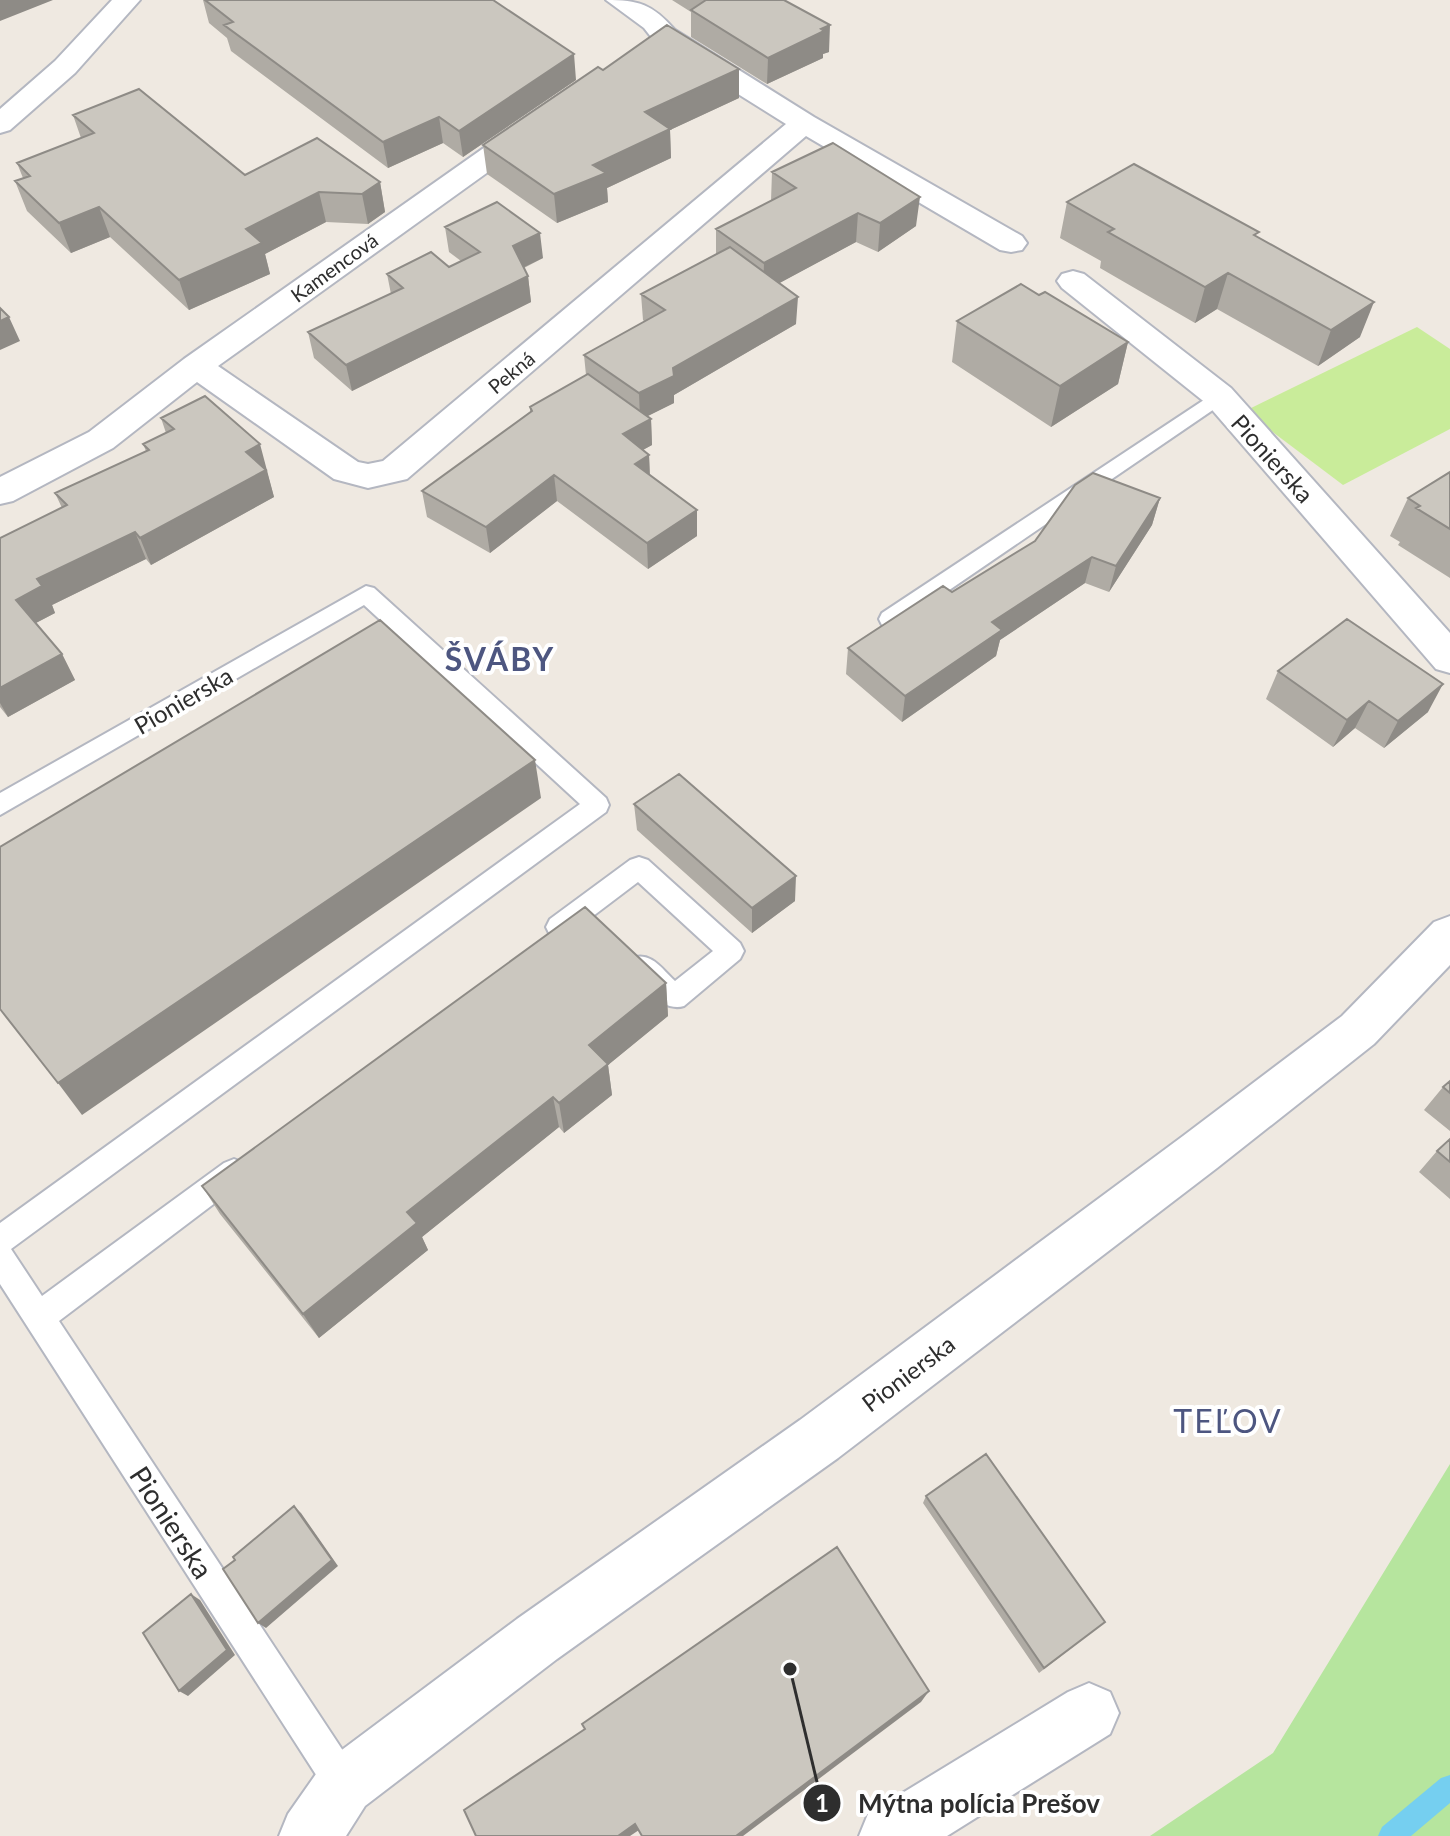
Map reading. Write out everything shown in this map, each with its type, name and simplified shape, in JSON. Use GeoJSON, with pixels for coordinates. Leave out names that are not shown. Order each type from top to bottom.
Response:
{"type":"FeatureCollection","features":[{"type":"Feature","properties":{"kind":"street"},"geometry":{"type":"LineString","coordinates":[[0,124],[65,67],[127,0]]}},
{"type":"Feature","properties":{"kind":"street"},"geometry":{"type":"LineString","coordinates":[[619,0],[653,22],[655,42],[804,123],[1011,243]]}},
{"type":"Feature","properties":{"kind":"street","name":"Kamencová"},"geometry":{"type":"LineString","coordinates":[[0,492],[101,440],[196,366],[558,109]]}},
{"type":"Feature","properties":{"kind":"street","name":"Pekná"},"geometry":{"type":"LineString","coordinates":[[196,366],[347,471],[368,476],[394,471],[804,123]]}},
{"type":"Feature","properties":{"kind":"street","name":"Pionierska"},"geometry":{"type":"LineString","coordinates":[[1073,281],[1219,396],[1450,659]]}},
{"type":"Feature","properties":{"kind":"street","name":"Pionierska"},"geometry":{"type":"LineString","coordinates":[[310,1836],[344,1785],[537,1639],[819,1439],[1200,1152],[1358,1030],[1450,935]]}},
{"type":"Feature","properties":{"kind":"street"},"geometry":{"type":"LineString","coordinates":[[890,1836],[1089,1713]]}},
{"type":"Feature","properties":{"kind":"lane"},"geometry":{"type":"LineString","coordinates":[[890,619],[1219,396]]}},
{"type":"Feature","properties":{"kind":"lane","name":"Pionierska"},"geometry":{"type":"LineString","coordinates":[[0,805],[366,594],[597,805],[0,1240]]}},
{"type":"Feature","properties":{"kind":"lane"},"geometry":{"type":"LineString","coordinates":[[543,939],[581,910],[639,867],[731,951],[674,998],[581,910]]}},
{"type":"Feature","properties":{"kind":"lane"},"geometry":{"type":"LineString","coordinates":[[38,1318],[253,1157]]}},
{"type":"Feature","properties":{"kind":"lane","name":"Pionierska"},"geometry":{"type":"LineString","coordinates":[[0,1258],[344,1785]]}},
{"type":"Feature","properties":{"kind":"green space"},"geometry":{"type":"Polygon","coordinates":[[[1417,327],[1450,349],[1450,429],[1343,485],[1245,411],[1417,327]]]}},
{"type":"Feature","properties":{"kind":"green space"},"geometry":{"type":"Polygon","coordinates":[[[1450,1464],[1450,1836],[1150,1836],[1273,1753],[1450,1464]]]}},
{"type":"Feature","properties":{"kind":"building"},"geometry":{"type":"Polygon","coordinates":[[[205,0],[493,0],[574,54],[459,131],[439,117],[383,142],[224,25],[233,22],[205,0]]]}},
{"type":"Feature","properties":{"kind":"building"},"geometry":{"type":"Polygon","coordinates":[[[706,0],[784,0],[830,25],[821,29],[824,31],[768,58],[691,10],[706,0]]]}},
{"type":"Feature","properties":{"kind":"building"},"geometry":{"type":"Polygon","coordinates":[[[667,25],[739,69],[645,112],[670,129],[593,165],[606,173],[554,194],[483,145],[598,67],[603,70],[667,25]]]}},
{"type":"Feature","properties":{"kind":"building"},"geometry":{"type":"Polygon","coordinates":[[[139,89],[245,175],[317,138],[380,182],[362,194],[319,192],[246,229],[262,243],[179,280],[99,207],[59,223],[15,181],[30,176],[17,163],[94,133],[73,115],[139,89]]]}},
{"type":"Feature","properties":{"kind":"building"},"geometry":{"type":"Polygon","coordinates":[[[833,143],[920,197],[880,223],[858,213],[764,263],[716,229],[796,188],[772,172],[833,143]]]}},
{"type":"Feature","properties":{"kind":"building"},"geometry":{"type":"Polygon","coordinates":[[[1134,164],[1259,232],[1254,235],[1374,302],[1331,330],[1228,273],[1205,287],[1108,232],[1114,229],[1067,202],[1134,164]]]}},
{"type":"Feature","properties":{"kind":"building"},"geometry":{"type":"Polygon","coordinates":[[[497,202],[540,233],[513,246],[528,276],[346,365],[308,332],[403,288],[387,274],[431,252],[449,267],[480,252],[445,227],[497,202]]]}},
{"type":"Feature","properties":{"kind":"building"},"geometry":{"type":"Polygon","coordinates":[[[730,247],[798,297],[673,368],[674,376],[639,393],[584,355],[665,310],[641,294],[730,247]]]}},
{"type":"Feature","properties":{"kind":"building"},"geometry":{"type":"Polygon","coordinates":[[[1021,284],[1039,295],[1045,292],[1128,342],[1060,386],[957,321],[1021,284]]]}},
{"type":"Feature","properties":{"kind":"building"},"geometry":{"type":"Polygon","coordinates":[[[0,308],[9,317],[0,321],[0,308]]]}},
{"type":"Feature","properties":{"kind":"building"},"geometry":{"type":"Polygon","coordinates":[[[588,374],[651,419],[623,434],[649,455],[635,464],[697,510],[647,543],[554,475],[486,527],[422,491],[532,411],[530,407],[588,374]]]}},
{"type":"Feature","properties":{"kind":"building"},"geometry":{"type":"Polygon","coordinates":[[[205,396],[260,444],[246,452],[266,470],[140,538],[135,532],[37,579],[42,586],[16,600],[62,654],[0,688],[0,538],[67,505],[55,493],[149,450],[143,444],[174,429],[161,418],[205,396]]]}},
{"type":"Feature","properties":{"kind":"building"},"geometry":{"type":"Polygon","coordinates":[[[1450,472],[1450,529],[1416,508],[1420,506],[1408,498],[1450,472]]]}},
{"type":"Feature","properties":{"kind":"building"},"geometry":{"type":"Polygon","coordinates":[[[1093,473],[1160,498],[1116,566],[1092,557],[992,622],[1002,630],[905,696],[848,648],[943,586],[952,592],[1035,541],[1075,485],[1093,473]]]}},
{"type":"Feature","properties":{"kind":"building"},"geometry":{"type":"Polygon","coordinates":[[[1347,619],[1443,684],[1398,721],[1369,701],[1347,720],[1278,671],[1347,619]]]}},
{"type":"Feature","properties":{"kind":"building"},"geometry":{"type":"Polygon","coordinates":[[[380,620],[535,760],[58,1083],[0,1009],[0,847],[380,620]]]}},
{"type":"Feature","properties":{"kind":"building"},"geometry":{"type":"Polygon","coordinates":[[[679,774],[796,876],[752,908],[634,804],[679,774]]]}},
{"type":"Feature","properties":{"kind":"building"},"geometry":{"type":"Polygon","coordinates":[[[585,907],[666,983],[589,1045],[608,1064],[559,1103],[553,1097],[407,1212],[417,1223],[303,1314],[202,1186],[585,907]]]}},
{"type":"Feature","properties":{"kind":"building"},"geometry":{"type":"Polygon","coordinates":[[[1450,1081],[1450,1093],[1443,1087],[1450,1081]]]}},
{"type":"Feature","properties":{"kind":"building"},"geometry":{"type":"Polygon","coordinates":[[[1450,1139],[1450,1162],[1437,1151],[1450,1139]]]}},
{"type":"Feature","properties":{"kind":"building"},"geometry":{"type":"Polygon","coordinates":[[[986,1454],[1105,1622],[1044,1668],[926,1496],[986,1454]]]}},
{"type":"Feature","properties":{"kind":"building"},"geometry":{"type":"Polygon","coordinates":[[[294,1506],[332,1560],[258,1623],[223,1569],[294,1506]]]}},
{"type":"Feature","properties":{"kind":"building"},"geometry":{"type":"Polygon","coordinates":[[[837,1547],[929,1691],[736,1836],[642,1836],[635,1824],[618,1836],[476,1836],[464,1810],[585,1729],[582,1724],[837,1547]]]}},
{"type":"Feature","properties":{"kind":"building"},"geometry":{"type":"Polygon","coordinates":[[[191,1594],[227,1650],[179,1691],[143,1633],[191,1594]]]}},
{"type":"Feature","properties":{"kind":"waterway"},"geometry":{"type":"LineString","coordinates":[[1391,1836],[1450,1787]]}},
{"type":"Feature","properties":{"kind":"place","name":"Mýtna polícia Prešov"},"geometry":{"type":"Point","coordinates":[790,1669]}},
{"type":"Feature","properties":{"kind":"district","name":"ŠVÁBY"},"geometry":{"type":"Point","coordinates":[500,658]}},
{"type":"Feature","properties":{"kind":"district","name":"TEĽOV"},"geometry":{"type":"Point","coordinates":[1228,1420]}}]}
